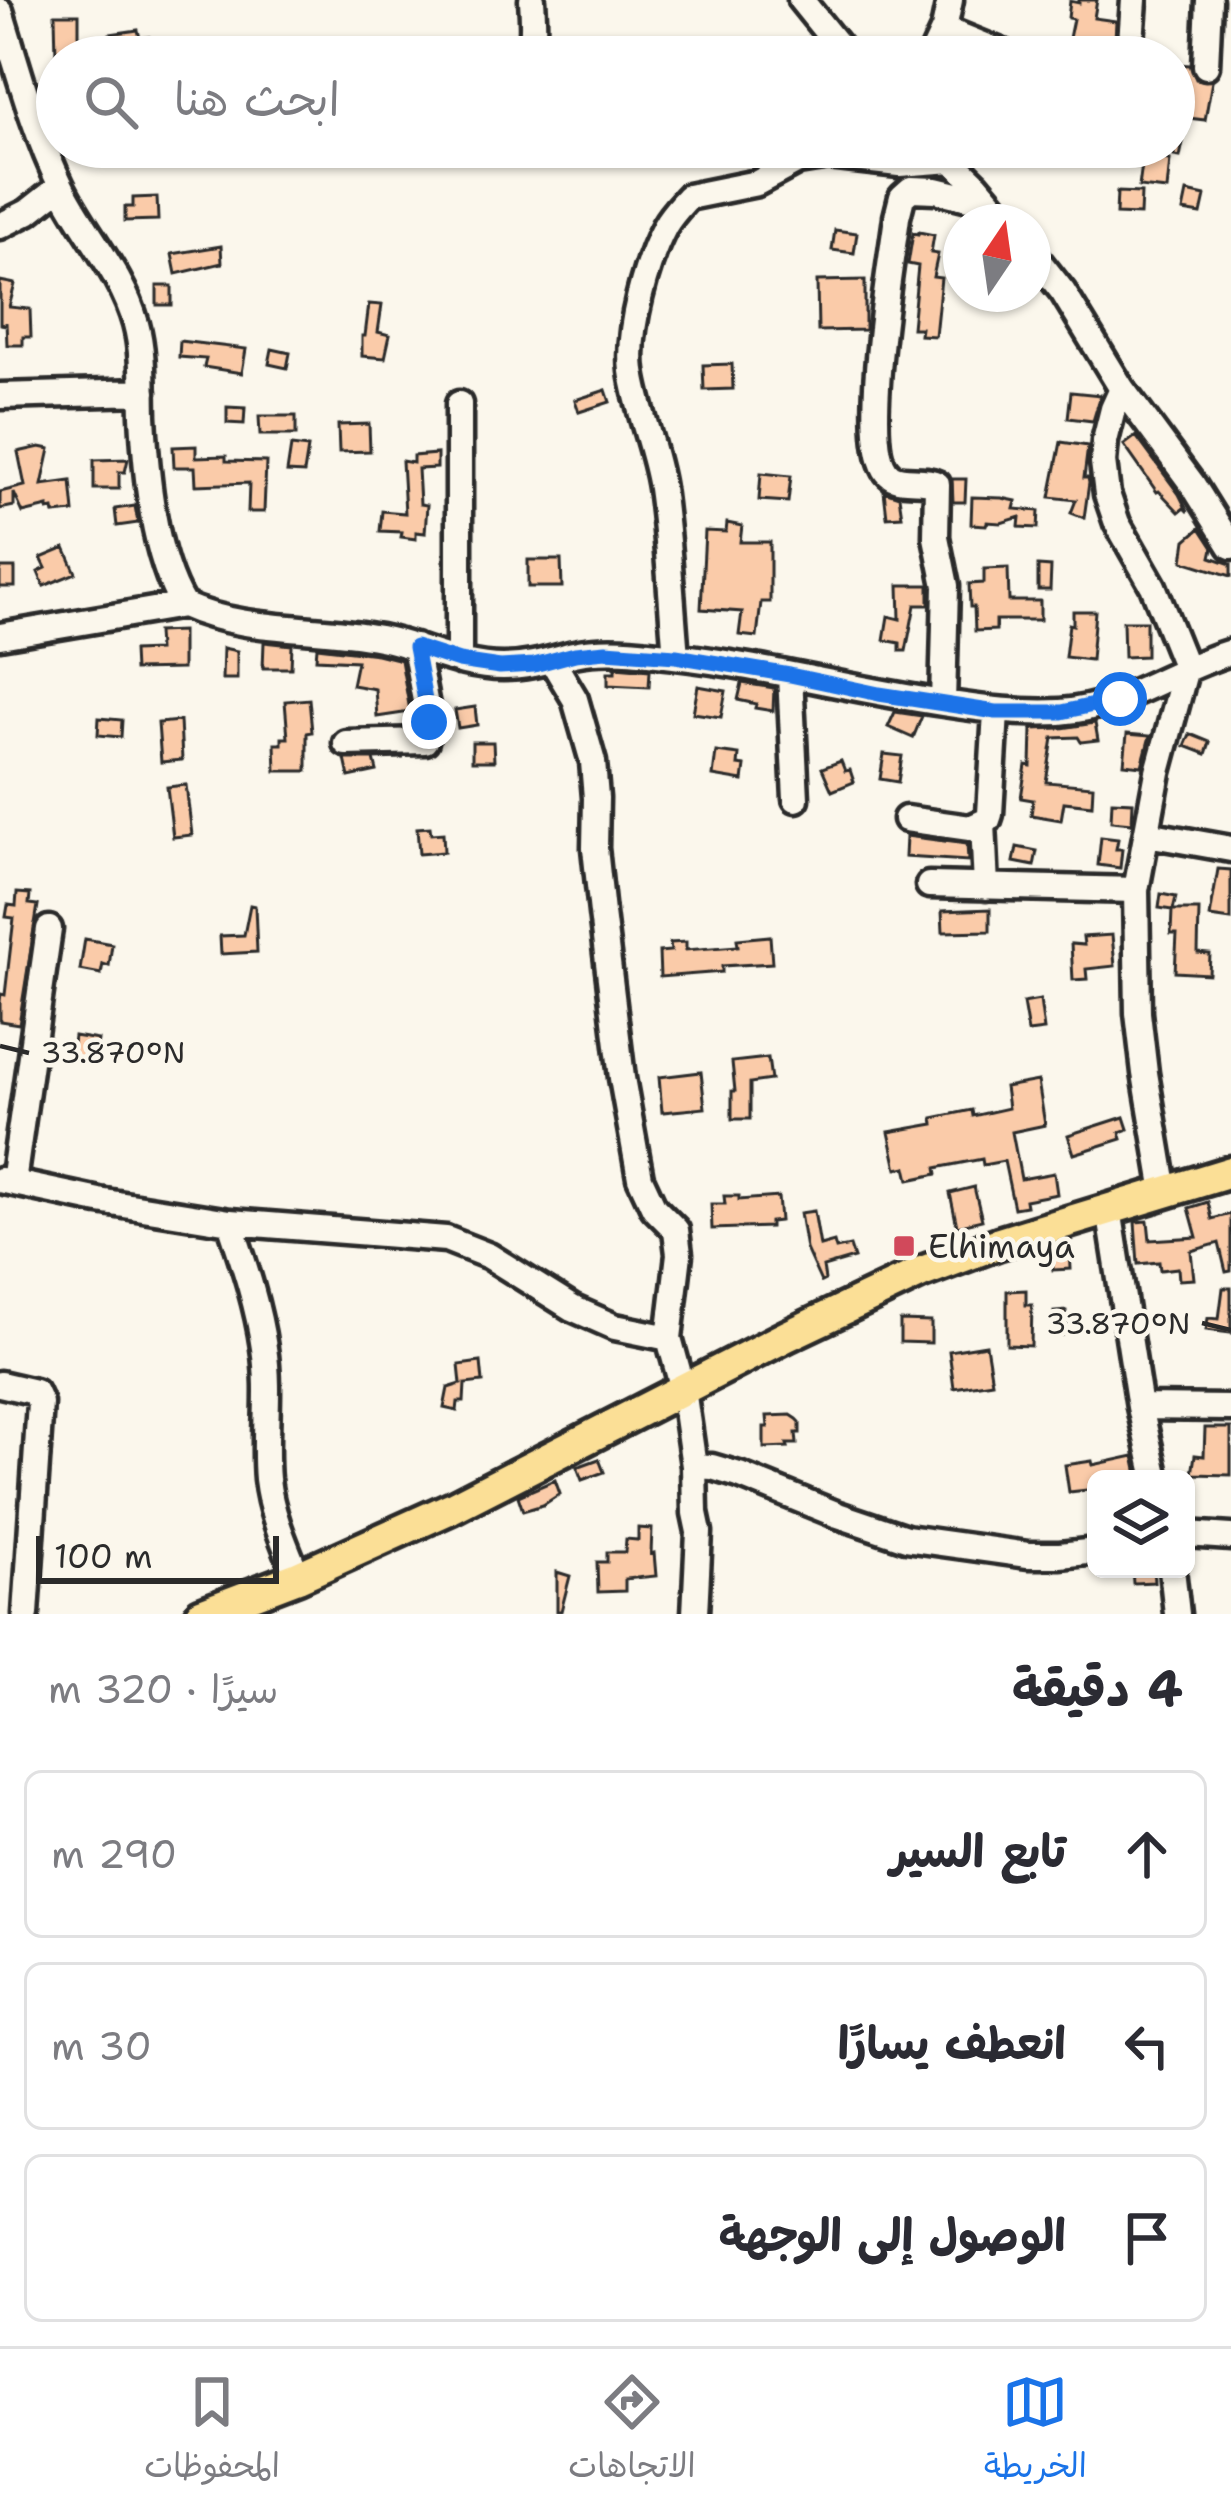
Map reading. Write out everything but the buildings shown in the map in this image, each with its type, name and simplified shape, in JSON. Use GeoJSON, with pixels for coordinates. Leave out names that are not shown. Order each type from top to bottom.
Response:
{"type":"FeatureCollection","features":[{"type":"Feature","properties":{"kind":"main road"},"geometry":{"type":"LineString","coordinates":[[201,1614],[298,1577],[451,1508],[922,1272],[999,1243],[1231,1172]]}},
{"type":"Feature","properties":{"kind":"street"},"geometry":{"type":"LineString","coordinates":[[532,0],[535,36]]}},
{"type":"Feature","properties":{"kind":"street"},"geometry":{"type":"LineString","coordinates":[[801,0],[830,36]]}},
{"type":"Feature","properties":{"kind":"street"},"geometry":{"type":"LineString","coordinates":[[941,36],[950,0]]}},
{"type":"Feature","properties":{"kind":"street"},"geometry":{"type":"LineString","coordinates":[[1131,36],[1134,0]]}},
{"type":"Feature","properties":{"kind":"street"},"geometry":{"type":"LineString","coordinates":[[1207,66],[1209,0]]}},
{"type":"Feature","properties":{"kind":"street"},"geometry":{"type":"LineString","coordinates":[[0,11],[36,122]]}},
{"type":"Feature","properties":{"kind":"street"},"geometry":{"type":"LineString","coordinates":[[944,29],[961,36]]}},
{"type":"Feature","properties":{"kind":"street"},"geometry":{"type":"LineString","coordinates":[[54,168],[122,287],[137,325],[146,458],[160,540],[183,605]]}},
{"type":"Feature","properties":{"kind":"street"},"geometry":{"type":"LineString","coordinates":[[676,656],[670,548],[654,448],[632,375],[631,346],[664,228],[688,197],[757,182],[784,168]]}},
{"type":"Feature","properties":{"kind":"street"},"geometry":{"type":"LineString","coordinates":[[958,168],[992,204]]}},
{"type":"Feature","properties":{"kind":"street"},"geometry":{"type":"LineString","coordinates":[[0,226],[28,212],[61,186]]}},
{"type":"Feature","properties":{"kind":"street"},"geometry":{"type":"LineString","coordinates":[[943,703],[946,586],[936,537],[937,484],[888,472],[876,427],[877,375],[902,197],[911,189],[937,190],[975,204]]}},
{"type":"Feature","properties":{"kind":"street"},"geometry":{"type":"LineString","coordinates":[[1051,277],[1231,546]]}},
{"type":"Feature","properties":{"kind":"street"},"geometry":{"type":"LineString","coordinates":[[1122,389],[1105,441],[1107,494],[1117,523],[1153,586],[1186,668],[1158,772],[1136,890],[1138,1013],[1165,1192]]}},
{"type":"Feature","properties":{"kind":"street"},"geometry":{"type":"LineString","coordinates":[[0,396],[143,392]]}},
{"type":"Feature","properties":{"kind":"street"},"geometry":{"type":"LineString","coordinates":[[459,404],[459,661]]}},
{"type":"Feature","properties":{"kind":"street"},"geometry":{"type":"LineString","coordinates":[[0,636],[183,605],[207,616],[377,637],[459,661],[500,667],[606,651],[676,656],[996,712],[1093,707],[1231,652]]}},
{"type":"Feature","properties":{"kind":"street"},"geometry":{"type":"LineString","coordinates":[[346,743],[425,741],[429,722],[415,647]]}},
{"type":"Feature","properties":{"kind":"street"},"geometry":{"type":"LineString","coordinates":[[554,662],[575,699],[593,762],[602,913],[622,1078],[640,1178],[655,1208],[676,1230],[679,1254],[669,1338],[683,1389],[694,1466],[699,1532],[695,1614]]}},
{"type":"Feature","properties":{"kind":"street"},"geometry":{"type":"LineString","coordinates":[[790,675],[796,799]]}},
{"type":"Feature","properties":{"kind":"street"},"geometry":{"type":"LineString","coordinates":[[905,818],[970,828],[983,823],[990,814],[996,712]]}},
{"type":"Feature","properties":{"kind":"street"},"geometry":{"type":"LineString","coordinates":[[983,823],[986,886]]}},
{"type":"Feature","properties":{"kind":"street"},"geometry":{"type":"LineString","coordinates":[[1148,835],[1231,849]]}},
{"type":"Feature","properties":{"kind":"street"},"geometry":{"type":"LineString","coordinates":[[929,885],[1136,890]]}},
{"type":"Feature","properties":{"kind":"street"},"geometry":{"type":"LineString","coordinates":[[49,929],[6,1181],[230,1222],[446,1238],[489,1256],[543,1291],[614,1327],[669,1338]]}},
{"type":"Feature","properties":{"kind":"street"},"geometry":{"type":"LineString","coordinates":[[1109,1209],[1154,1470]]}},
{"type":"Feature","properties":{"kind":"street"},"geometry":{"type":"LineString","coordinates":[[230,1222],[264,1347],[269,1391],[267,1478],[274,1517],[298,1577]]}},
{"type":"Feature","properties":{"kind":"street"},"geometry":{"type":"LineString","coordinates":[[0,1384],[35,1392],[40,1403],[26,1614]]}},
{"type":"Feature","properties":{"kind":"street"},"geometry":{"type":"LineString","coordinates":[[1140,1407],[1231,1408]]}},
{"type":"Feature","properties":{"kind":"street"},"geometry":{"type":"LineString","coordinates":[[694,1466],[739,1475],[906,1538],[1028,1555],[1087,1552]]}},
{"type":"Feature","properties":{"kind":"street"},"geometry":{"type":"LineString","coordinates":[[1195,1535],[1231,1538]]}},
{"type":"Feature","properties":{"kind":"street"},"geometry":{"type":"LineString","coordinates":[[1173,1578],[1177,1614]]}},
{"type":"Feature","properties":{"kind":"place","name":"Elhimaya"},"geometry":{"type":"Point","coordinates":[904,1246]}},
{"type":"Feature","properties":{"kind":"route"},"geometry":{"type":"LineString","coordinates":[[429,722],[415,647],[500,667],[606,651],[676,656],[996,712],[1062,712],[1120,699]]}}]}
